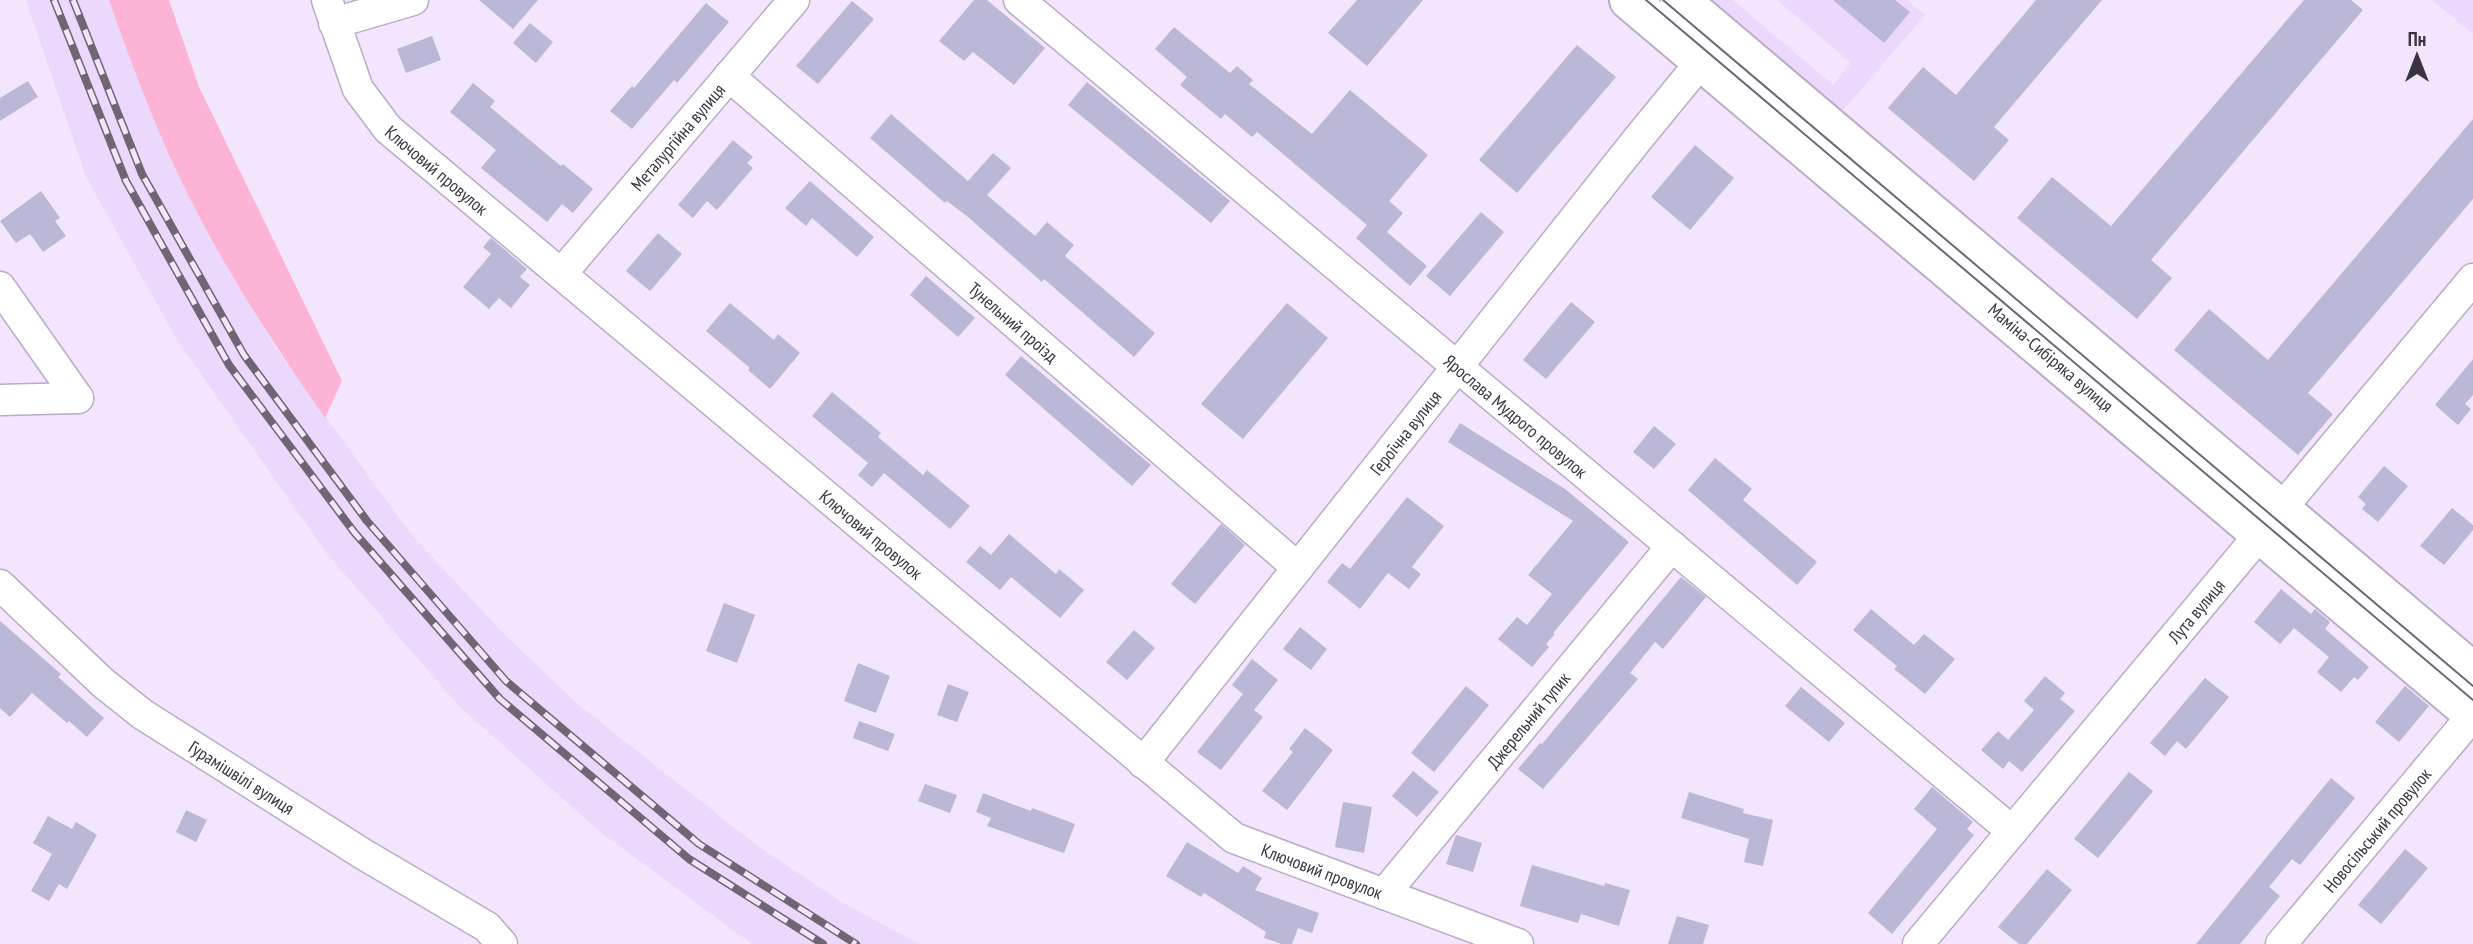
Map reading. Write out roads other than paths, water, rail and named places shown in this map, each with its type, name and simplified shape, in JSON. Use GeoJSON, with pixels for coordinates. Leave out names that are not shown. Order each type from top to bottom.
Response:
{"type":"FeatureCollection","features":[{"type":"Feature","properties":{"kind":"main road","name":"Маміна-Сибіряка вулиця"},"geometry":{"type":"LineString","coordinates":[[1629,0],[1712,49],[2271,522],[2473,714]]}},
{"type":"Feature","properties":{"kind":"main road","name":"Маміна-Сибіряка вулиця"},"geometry":{"type":"LineString","coordinates":[[1679,0],[1712,49]]}},
{"type":"Feature","properties":{"kind":"main road","name":"Маміна-Сибіряка вулиця"},"geometry":{"type":"LineString","coordinates":[[2271,522],[2473,672]]}},
{"type":"Feature","properties":{"kind":"street"},"geometry":{"type":"LineString","coordinates":[[330,11],[413,0]]}},
{"type":"Feature","properties":{"kind":"street","name":"Металургійна вулиця"},"geometry":{"type":"LineString","coordinates":[[561,274],[794,0]]}},
{"type":"Feature","properties":{"kind":"street","name":"Ярослава Мудрого провулок"},"geometry":{"type":"LineString","coordinates":[[1019,0],[2012,831]]}},
{"type":"Feature","properties":{"kind":"street","name":"Ключовий провулок"},"geometry":{"type":"LineString","coordinates":[[330,11],[358,89],[388,129],[1234,838],[1518,944]]}},
{"type":"Feature","properties":{"kind":"street","name":"Героїчна вулиця"},"geometry":{"type":"LineString","coordinates":[[1143,763],[1712,49]]}},
{"type":"Feature","properties":{"kind":"street","name":"Тунельний проїзд"},"geometry":{"type":"LineString","coordinates":[[729,76],[1298,568]]}},
{"type":"Feature","properties":{"kind":"street","name":"Лута вулиця"},"geometry":{"type":"LineString","coordinates":[[1918,944],[2473,279]]}},
{"type":"Feature","properties":{"kind":"street"},"geometry":{"type":"LineString","coordinates":[[0,287],[78,398],[0,400]]}},
{"type":"Feature","properties":{"kind":"street","name":"Джерельний тупик"},"geometry":{"type":"LineString","coordinates":[[1384,894],[1672,547]]}},
{"type":"Feature","properties":{"kind":"street","name":"Гурамішвілі вулиця"},"geometry":{"type":"LineString","coordinates":[[0,585],[102,682],[142,714],[363,854],[487,927],[502,944]]}},
{"type":"Feature","properties":{"kind":"street","name":"Новосільський провулок"},"geometry":{"type":"LineString","coordinates":[[2281,944],[2473,714]]}},
{"type":"Feature","properties":{"kind":"tram line"},"geometry":{"type":"LineString","coordinates":[[1646,0],[2473,700]]}},
{"type":"Feature","properties":{"kind":"tram line"},"geometry":{"type":"LineString","coordinates":[[1663,0],[2473,686]]}},
{"type":"Feature","properties":{"kind":"railway"},"geometry":{"type":"LineString","coordinates":[[54,0],[126,181],[229,365],[354,532],[500,699],[689,859],[823,944]]}},
{"type":"Feature","properties":{"kind":"railway"},"geometry":{"type":"LineString","coordinates":[[73,0],[142,174],[244,355],[367,521],[506,681],[699,844],[856,944]]}}]}
